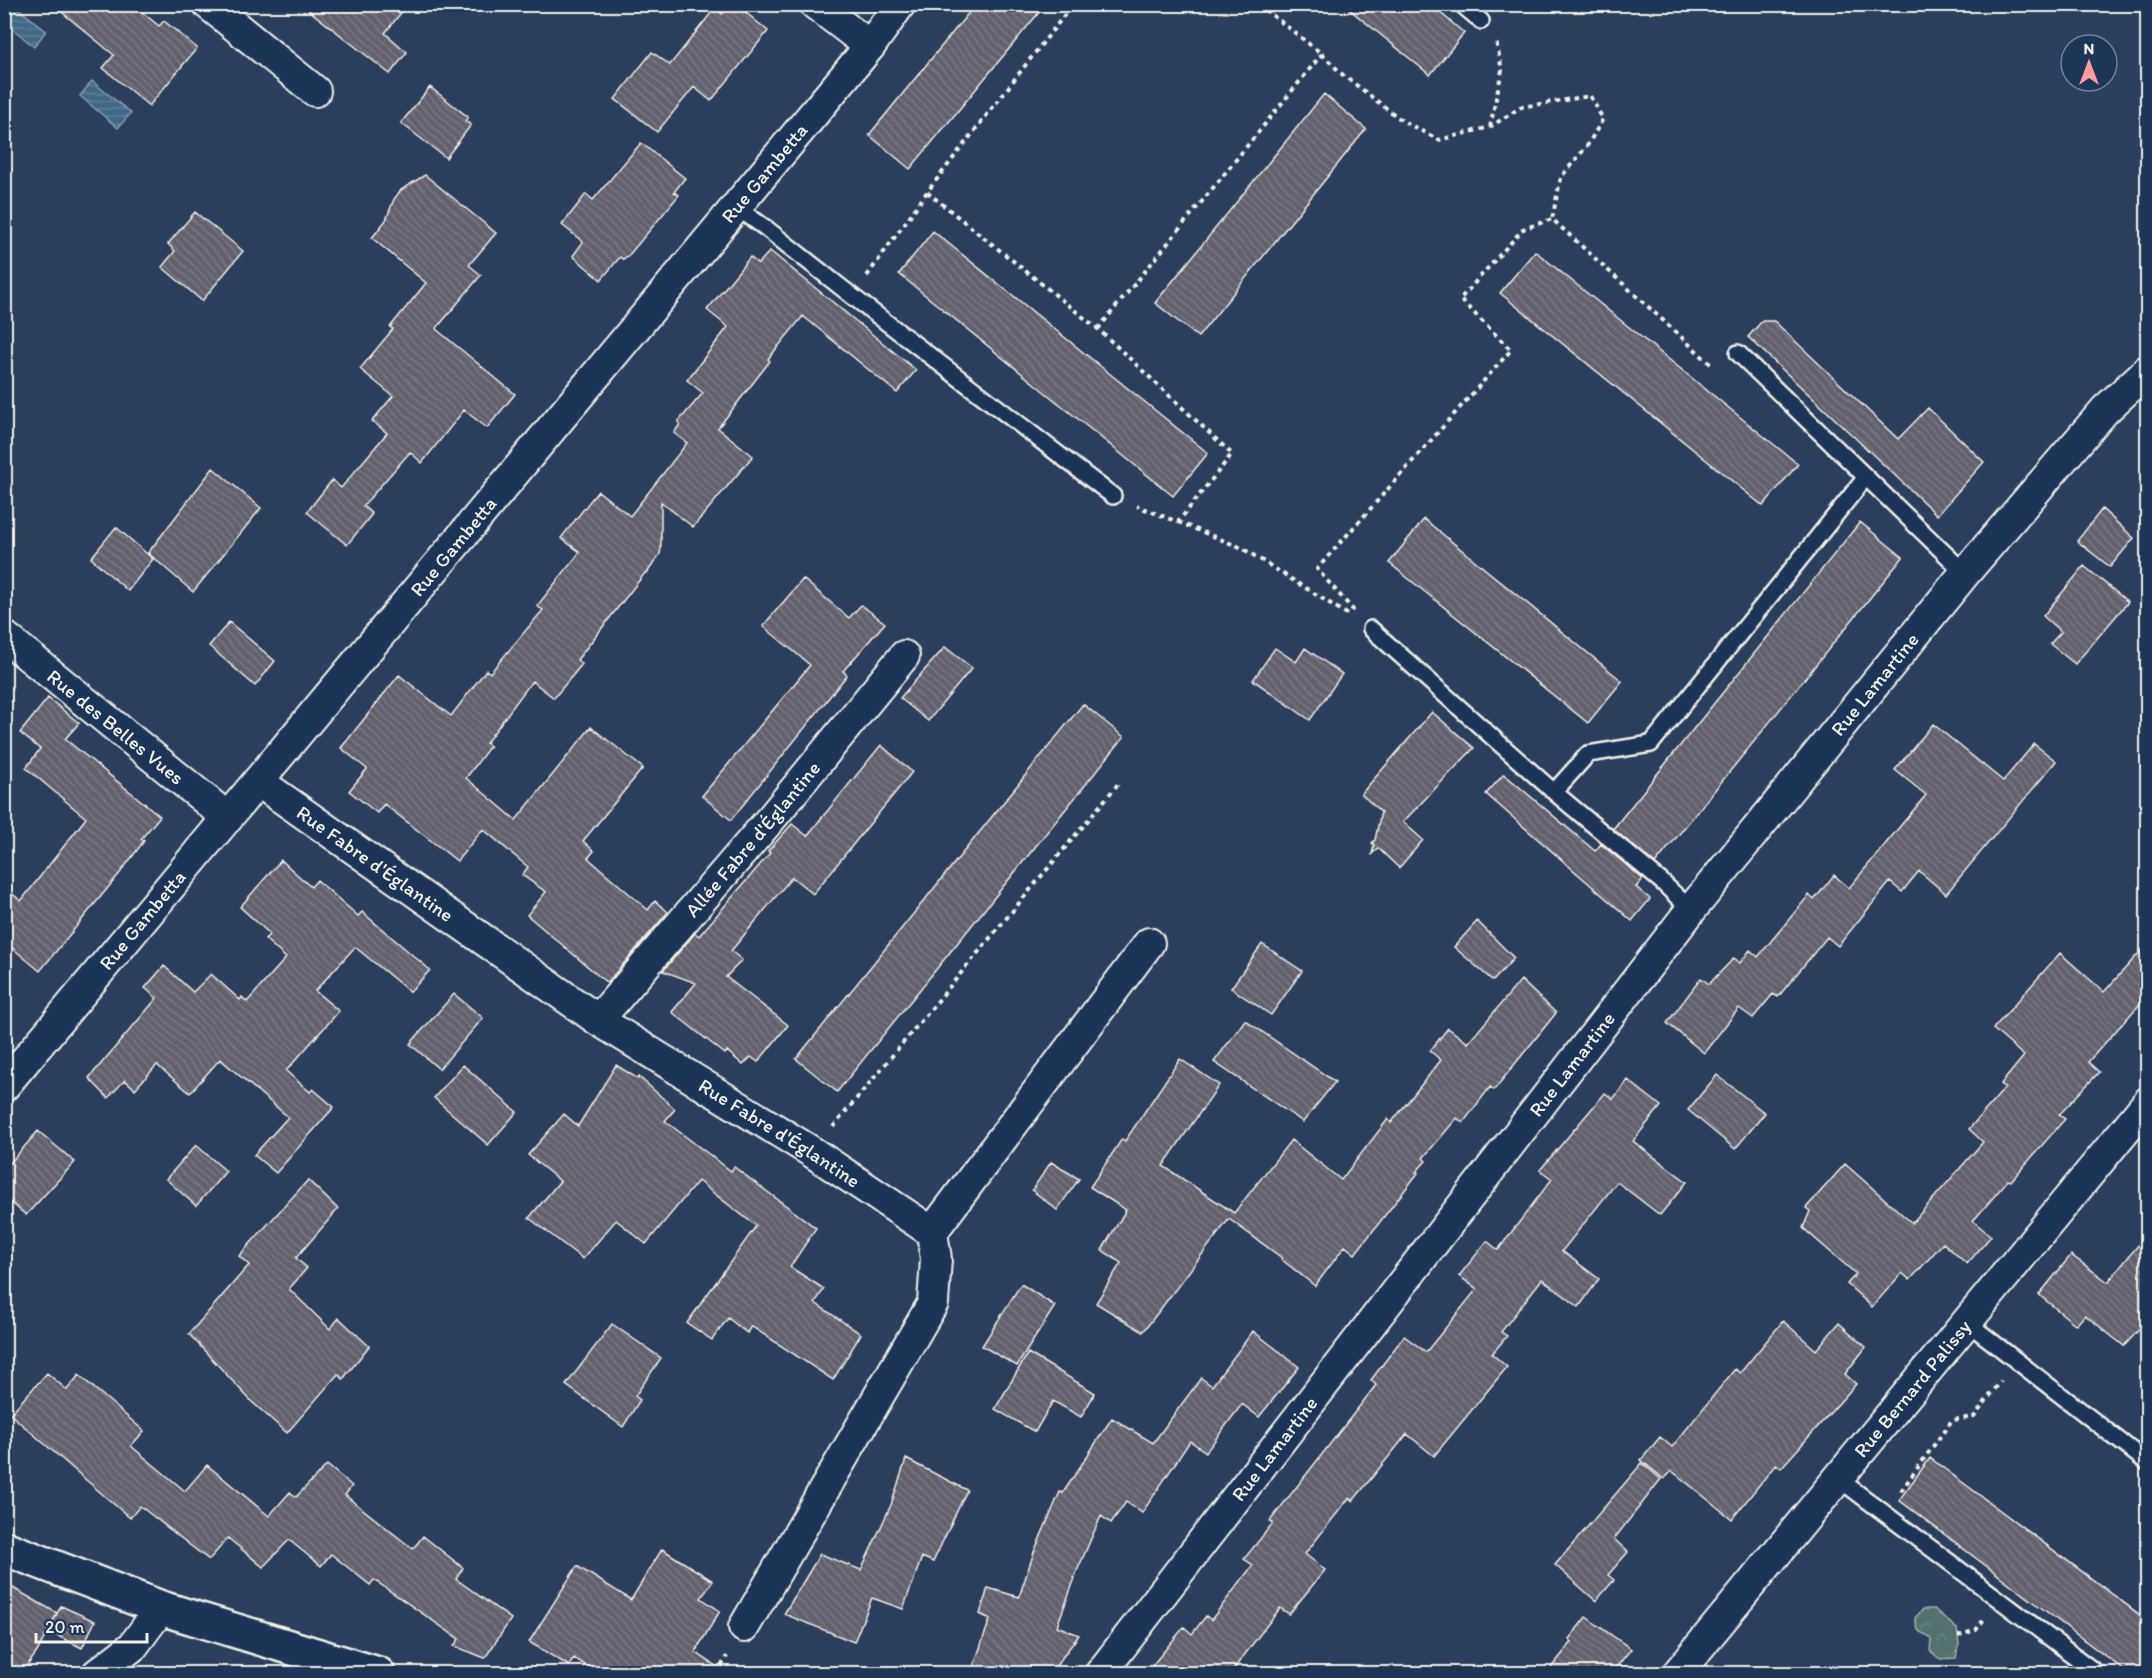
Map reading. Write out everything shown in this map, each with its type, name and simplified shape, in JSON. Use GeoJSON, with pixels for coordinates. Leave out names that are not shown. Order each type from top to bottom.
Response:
{"type":"FeatureCollection","features":[{"type":"Feature","properties":{"kind":"street"},"geometry":{"type":"LineString","coordinates":[[208,4],[315,91]]}},
{"type":"Feature","properties":{"kind":"street"},"geometry":{"type":"LineString","coordinates":[[815,4],[870,45]]}},
{"type":"Feature","properties":{"kind":"street","name":"Rue Gambetta"},"geometry":{"type":"LineString","coordinates":[[4,1086],[736,207],[870,45],[900,4]]}},
{"type":"Feature","properties":{"kind":"street","name":"Rue Lamartine"},"geometry":{"type":"LineString","coordinates":[[1100,1674],[1691,910],[1965,573],[2105,410],[2148,370]]}},
{"type":"Feature","properties":{"kind":"street","name":"Rue des Belles Vues"},"geometry":{"type":"LineString","coordinates":[[4,636],[228,818]]}},
{"type":"Feature","properties":{"kind":"street","name":"Allée Fabre d'Églantine"},"geometry":{"type":"LineString","coordinates":[[598,1020],[774,815],[904,656]]}},
{"type":"Feature","properties":{"kind":"street","name":"Rue Fabre d'Églantine"},"geometry":{"type":"LineString","coordinates":[[259,782],[598,1020],[812,1152],[932,1232]]}},
{"type":"Feature","properties":{"kind":"street"},"geometry":{"type":"LineString","coordinates":[[744,1627],[933,1303],[936,1259],[932,1232],[1149,943]]}},
{"type":"Feature","properties":{"kind":"street","name":"Rue Bernard Palissy"},"geometry":{"type":"LineString","coordinates":[[1677,1674],[2148,1102]]}},
{"type":"Feature","properties":{"kind":"street"},"geometry":{"type":"LineString","coordinates":[[4,1548],[161,1608],[378,1674]]}},
{"type":"Feature","properties":{"kind":"street"},"geometry":{"type":"LineString","coordinates":[[97,1674],[133,1646],[161,1608]]}},
{"type":"Feature","properties":{"kind":"lane"},"geometry":{"type":"LineString","coordinates":[[1461,4],[1481,21]]}},
{"type":"Feature","properties":{"kind":"lane"},"geometry":{"type":"LineString","coordinates":[[736,207],[1113,496]]}},
{"type":"Feature","properties":{"kind":"lane"},"geometry":{"type":"LineString","coordinates":[[1738,353],[1965,573]]}},
{"type":"Feature","properties":{"kind":"lane"},"geometry":{"type":"LineString","coordinates":[[1554,792],[1588,754],[1650,744],[1866,477]]}},
{"type":"Feature","properties":{"kind":"lane"},"geometry":{"type":"LineString","coordinates":[[1371,629],[1554,792],[1662,882],[1691,910]]}},
{"type":"Feature","properties":{"kind":"lane"},"geometry":{"type":"LineString","coordinates":[[1968,1323],[2148,1463]]}},
{"type":"Feature","properties":{"kind":"lane"},"geometry":{"type":"LineString","coordinates":[[1839,1479],[2098,1674]]}},
{"type":"Feature","properties":{"kind":"path"},"geometry":{"type":"LineString","coordinates":[[852,296],[927,192],[1073,4]]}},
{"type":"Feature","properties":{"kind":"path"},"geometry":{"type":"LineString","coordinates":[[1258,4],[1322,54],[1343,75],[1403,121],[1439,140],[1490,127],[1521,107],[1590,96],[1603,119],[1587,146],[1561,177],[1552,219]]}},
{"type":"Feature","properties":{"kind":"path"},"geometry":{"type":"LineString","coordinates":[[1481,21],[1497,42],[1502,70],[1490,127]]}},
{"type":"Feature","properties":{"kind":"path"},"geometry":{"type":"LineString","coordinates":[[1098,329],[1322,54]]}},
{"type":"Feature","properties":{"kind":"path"},"geometry":{"type":"LineString","coordinates":[[927,192],[1098,329],[1232,454],[1178,522]]}},
{"type":"Feature","properties":{"kind":"path"},"geometry":{"type":"LineString","coordinates":[[1552,219],[1716,369]]}},
{"type":"Feature","properties":{"kind":"path"},"geometry":{"type":"LineString","coordinates":[[1371,629],[1317,569],[1511,350],[1460,299],[1523,229],[1552,219]]}},
{"type":"Feature","properties":{"kind":"path"},"geometry":{"type":"LineString","coordinates":[[1113,496],[1242,548],[1371,629]]}},
{"type":"Feature","properties":{"kind":"path"},"geometry":{"type":"LineString","coordinates":[[812,1152],[1118,784]]}},
{"type":"Feature","properties":{"kind":"path"},"geometry":{"type":"LineString","coordinates":[[1885,1514],[1952,1420],[1974,1417],[2017,1360]]}},
{"type":"Feature","properties":{"kind":"green space"},"geometry":{"type":"Polygon","coordinates":[[[1923,1609],[1934,1609],[1957,1629],[1959,1644],[1956,1658],[1940,1659],[1930,1651],[1931,1639],[1918,1630],[1915,1618],[1923,1609]]]}},
{"type":"Feature","properties":{"kind":"water"},"geometry":{"type":"Polygon","coordinates":[[[11,4],[46,31],[34,47],[5,22],[5,12],[11,4]]]}},
{"type":"Feature","properties":{"kind":"water"},"geometry":{"type":"Polygon","coordinates":[[[92,81],[131,113],[118,128],[80,96],[92,81]]]}},
{"type":"Feature","properties":{"kind":"building"},"geometry":{"type":"Polygon","coordinates":[[[52,4],[132,4],[159,26],[164,21],[197,48],[149,106],[103,68],[114,55],[52,4]]]}},
{"type":"Feature","properties":{"kind":"building"},"geometry":{"type":"Polygon","coordinates":[[[301,4],[408,4],[385,33],[407,52],[390,74],[301,4]]]}},
{"type":"Feature","properties":{"kind":"building"},"geometry":{"type":"Polygon","coordinates":[[[976,4],[1046,4],[910,169],[869,135],[976,4]]]}},
{"type":"Feature","properties":{"kind":"building"},"geometry":{"type":"Polygon","coordinates":[[[1343,4],[1430,4],[1464,33],[1430,75],[1343,4]]]}},
{"type":"Feature","properties":{"kind":"building"},"geometry":{"type":"Polygon","coordinates":[[[728,6],[734,11],[738,6],[768,31],[711,101],[694,87],[657,132],[615,99],[652,52],[670,65],[715,8],[722,14],[728,6]]]}},
{"type":"Feature","properties":{"kind":"building"},"geometry":{"type":"Polygon","coordinates":[[[430,87],[468,117],[465,121],[471,125],[446,158],[401,123],[430,87]]]}},
{"type":"Feature","properties":{"kind":"building"},"geometry":{"type":"Polygon","coordinates":[[[1324,94],[1366,129],[1198,337],[1155,303],[1324,94]]]}},
{"type":"Feature","properties":{"kind":"building"},"geometry":{"type":"Polygon","coordinates":[[[641,143],[685,178],[674,192],[679,195],[629,255],[623,259],[620,257],[601,280],[573,256],[583,242],[562,225],[586,194],[593,200],[641,143]]]}},
{"type":"Feature","properties":{"kind":"building"},"geometry":{"type":"Polygon","coordinates":[[[425,175],[496,233],[469,265],[481,275],[436,329],[515,394],[487,428],[464,410],[422,463],[410,452],[363,506],[372,514],[347,545],[307,512],[332,480],[341,488],[387,433],[372,421],[393,396],[360,369],[393,329],[390,327],[426,283],[372,238],[386,220],[394,199],[401,190],[425,175]]]}},
{"type":"Feature","properties":{"kind":"building"},"geometry":{"type":"Polygon","coordinates":[[[195,212],[243,251],[202,301],[162,267],[175,251],[168,244],[195,212]]]}},
{"type":"Feature","properties":{"kind":"building"},"geometry":{"type":"Polygon","coordinates":[[[933,231],[1208,453],[1173,496],[899,274],[933,231]]]}},
{"type":"Feature","properties":{"kind":"building"},"geometry":{"type":"Polygon","coordinates":[[[770,251],[916,370],[897,393],[803,316],[768,359],[770,361],[718,428],[753,456],[693,527],[661,502],[660,554],[647,573],[577,660],[582,664],[554,698],[532,681],[486,743],[490,746],[466,778],[516,820],[591,727],[643,768],[583,841],[594,851],[588,858],[648,910],[655,901],[668,912],[607,983],[527,915],[546,892],[522,875],[528,867],[483,829],[457,861],[384,804],[377,813],[349,791],[367,769],[341,748],[399,675],[451,716],[486,670],[490,673],[543,610],[537,606],[580,552],[561,538],[598,491],[630,516],[687,443],[674,433],[680,424],[678,422],[703,393],[687,380],[728,327],[707,310],[750,257],[758,264],[770,251]]]}},
{"type":"Feature","properties":{"kind":"building"},"geometry":{"type":"Polygon","coordinates":[[[1535,251],[1798,464],[1763,506],[1500,293],[1535,251]]]}},
{"type":"Feature","properties":{"kind":"building"},"geometry":{"type":"Polygon","coordinates":[[[1762,321],[1774,321],[1898,439],[1928,408],[1984,462],[1937,515],[1748,337],[1762,321]]]}},
{"type":"Feature","properties":{"kind":"building"},"geometry":{"type":"Polygon","coordinates":[[[213,468],[261,508],[193,592],[148,553],[213,468]]]}},
{"type":"Feature","properties":{"kind":"building"},"geometry":{"type":"Polygon","coordinates":[[[2102,509],[2134,538],[2110,567],[2077,541],[2102,509]]]}},
{"type":"Feature","properties":{"kind":"building"},"geometry":{"type":"Polygon","coordinates":[[[1424,519],[1622,681],[1588,723],[1389,563],[1424,519]]]}},
{"type":"Feature","properties":{"kind":"building"},"geometry":{"type":"Polygon","coordinates":[[[1860,522],[1903,557],[1655,864],[1613,829],[1860,522]]]}},
{"type":"Feature","properties":{"kind":"building"},"geometry":{"type":"Polygon","coordinates":[[[116,527],[153,559],[128,591],[91,558],[116,527]]]}},
{"type":"Feature","properties":{"kind":"building"},"geometry":{"type":"Polygon","coordinates":[[[2084,566],[2128,602],[2075,664],[2050,644],[2061,632],[2043,616],[2084,566]]]}},
{"type":"Feature","properties":{"kind":"building"},"geometry":{"type":"Polygon","coordinates":[[[803,579],[849,618],[861,605],[885,623],[843,671],[847,675],[731,820],[702,796],[810,665],[763,626],[803,579]]]}},
{"type":"Feature","properties":{"kind":"building"},"geometry":{"type":"Polygon","coordinates":[[[229,622],[275,661],[255,686],[209,646],[229,622]]]}},
{"type":"Feature","properties":{"kind":"building"},"geometry":{"type":"Polygon","coordinates":[[[945,647],[972,668],[928,721],[900,698],[945,647]]]}},
{"type":"Feature","properties":{"kind":"building"},"geometry":{"type":"Polygon","coordinates":[[[1275,648],[1296,662],[1305,648],[1342,674],[1310,720],[1253,680],[1275,648]]]}},
{"type":"Feature","properties":{"kind":"building"},"geometry":{"type":"Polygon","coordinates":[[[48,698],[79,723],[65,739],[160,816],[141,839],[144,841],[120,873],[40,971],[4,941],[4,887],[21,901],[86,818],[26,768],[40,749],[20,733],[48,698]]]}},
{"type":"Feature","properties":{"kind":"building"},"geometry":{"type":"Polygon","coordinates":[[[1083,704],[1124,737],[837,1092],[796,1059],[1083,704]]]}},
{"type":"Feature","properties":{"kind":"building"},"geometry":{"type":"Polygon","coordinates":[[[1432,712],[1474,748],[1403,822],[1423,840],[1399,868],[1378,848],[1372,854],[1374,845],[1372,843],[1375,840],[1381,812],[1361,794],[1432,712]]]}},
{"type":"Feature","properties":{"kind":"building"},"geometry":{"type":"Polygon","coordinates":[[[1933,724],[2003,781],[2034,744],[2056,761],[1946,894],[1919,871],[1902,892],[1890,882],[1838,946],[1827,937],[1778,997],[1773,994],[1753,1018],[1739,1008],[1704,1053],[1667,1023],[1701,978],[1709,984],[1734,958],[1740,963],[1750,950],[1758,957],[1809,895],[1814,900],[1834,875],[1849,888],[1926,795],[1895,770],[1933,724]]]}},
{"type":"Feature","properties":{"kind":"building"},"geometry":{"type":"Polygon","coordinates":[[[881,745],[912,772],[813,894],[792,877],[731,951],[742,960],[726,977],[788,1025],[758,1062],[751,1057],[743,1065],[727,1051],[725,1054],[672,1012],[696,983],[663,971],[695,933],[699,936],[792,824],[807,836],[881,745]]]}},
{"type":"Feature","properties":{"kind":"building"},"geometry":{"type":"Polygon","coordinates":[[[1504,774],[1595,851],[1601,844],[1643,879],[1636,887],[1650,899],[1632,921],[1486,794],[1504,774]]]}},
{"type":"Feature","properties":{"kind":"building"},"geometry":{"type":"Polygon","coordinates":[[[281,860],[311,887],[317,880],[358,916],[362,912],[430,970],[410,992],[355,947],[315,991],[339,1011],[286,1071],[310,1092],[313,1089],[334,1107],[276,1173],[254,1155],[288,1117],[220,1059],[190,1093],[157,1065],[135,1089],[125,1080],[108,1098],[89,1078],[157,998],[145,988],[164,966],[193,992],[211,974],[240,1000],[242,997],[247,1002],[286,958],[265,939],[270,934],[240,907],[281,860]]]}},
{"type":"Feature","properties":{"kind":"building"},"geometry":{"type":"Polygon","coordinates":[[[1477,921],[1514,958],[1493,981],[1454,947],[1477,921]]]}},
{"type":"Feature","properties":{"kind":"building"},"geometry":{"type":"Polygon","coordinates":[[[2148,943],[2148,995],[2088,1062],[2099,1072],[2059,1115],[2065,1119],[1973,1221],[1991,1236],[1967,1264],[1943,1243],[1910,1280],[1902,1273],[1872,1307],[1847,1284],[1856,1274],[1803,1228],[1810,1211],[1806,1208],[1845,1164],[1912,1223],[1983,1142],[1969,1129],[2005,1088],[2001,1084],[2024,1056],[1993,1029],[2060,953],[2104,992],[2148,943]]]}},
{"type":"Feature","properties":{"kind":"building"},"geometry":{"type":"Polygon","coordinates":[[[1262,944],[1302,971],[1271,1015],[1231,988],[1262,944]]]}},
{"type":"Feature","properties":{"kind":"building"},"geometry":{"type":"Polygon","coordinates":[[[1521,980],[1556,1013],[1494,1090],[1490,1087],[1463,1123],[1457,1118],[1423,1158],[1426,1161],[1416,1172],[1418,1173],[1355,1254],[1345,1246],[1315,1286],[1282,1258],[1229,1219],[1143,1332],[1096,1303],[1121,1263],[1102,1250],[1126,1210],[1090,1187],[1122,1139],[1125,1141],[1180,1059],[1219,1085],[1163,1166],[1234,1213],[1291,1140],[1341,1180],[1388,1119],[1391,1123],[1441,1060],[1430,1051],[1448,1028],[1468,1043],[1521,980]]]}},
{"type":"Feature","properties":{"kind":"building"},"geometry":{"type":"Polygon","coordinates":[[[454,994],[483,1018],[439,1069],[410,1044],[454,994]]]}},
{"type":"Feature","properties":{"kind":"building"},"geometry":{"type":"Polygon","coordinates":[[[1245,1020],[1335,1082],[1303,1122],[1214,1062],[1245,1020]]]}},
{"type":"Feature","properties":{"kind":"building"},"geometry":{"type":"Polygon","coordinates":[[[463,1065],[517,1112],[488,1145],[434,1098],[463,1065]]]}},
{"type":"Feature","properties":{"kind":"building"},"geometry":{"type":"Polygon","coordinates":[[[616,1065],[638,1079],[639,1077],[675,1109],[665,1121],[731,1171],[734,1167],[816,1228],[790,1267],[824,1289],[815,1303],[861,1334],[833,1380],[751,1326],[747,1333],[728,1318],[712,1340],[687,1323],[756,1226],[698,1181],[646,1244],[616,1220],[583,1259],[529,1218],[560,1181],[528,1155],[564,1114],[578,1126],[616,1065]]]}},
{"type":"Feature","properties":{"kind":"building"},"geometry":{"type":"Polygon","coordinates":[[[1717,1075],[1765,1113],[1735,1149],[1688,1110],[1717,1075]]]}},
{"type":"Feature","properties":{"kind":"building"},"geometry":{"type":"Polygon","coordinates":[[[1628,1080],[1661,1106],[1633,1141],[1687,1182],[1660,1215],[1617,1182],[1562,1251],[1599,1279],[1579,1307],[1542,1279],[1501,1332],[1507,1336],[1492,1354],[1507,1367],[1434,1456],[1407,1434],[1353,1501],[1349,1498],[1305,1554],[1325,1570],[1289,1614],[1280,1608],[1230,1674],[1145,1674],[1184,1627],[1192,1634],[1206,1616],[1211,1620],[1253,1565],[1244,1559],[1273,1523],[1270,1521],[1376,1385],[1371,1380],[1404,1336],[1426,1352],[1477,1289],[1459,1276],[1487,1241],[1498,1250],[1552,1179],[1540,1170],[1605,1093],[1613,1099],[1628,1080]]]}},
{"type":"Feature","properties":{"kind":"building"},"geometry":{"type":"Polygon","coordinates":[[[38,1131],[75,1162],[26,1215],[4,1197],[4,1170],[38,1131]]]}},
{"type":"Feature","properties":{"kind":"building"},"geometry":{"type":"Polygon","coordinates":[[[196,1145],[226,1171],[196,1206],[166,1179],[196,1145]]]}},
{"type":"Feature","properties":{"kind":"building"},"geometry":{"type":"Polygon","coordinates":[[[1051,1162],[1079,1179],[1057,1210],[1032,1190],[1051,1162]]]}},
{"type":"Feature","properties":{"kind":"building"},"geometry":{"type":"Polygon","coordinates":[[[308,1180],[338,1209],[296,1258],[307,1268],[289,1289],[330,1329],[339,1318],[369,1346],[343,1379],[338,1374],[287,1433],[252,1402],[189,1334],[249,1265],[239,1256],[308,1180]]]}},
{"type":"Feature","properties":{"kind":"building"},"geometry":{"type":"Polygon","coordinates":[[[2148,1233],[2148,1320],[2124,1346],[2085,1315],[2076,1325],[2039,1295],[2071,1255],[2108,1282],[2148,1233]]]}},
{"type":"Feature","properties":{"kind":"building"},"geometry":{"type":"Polygon","coordinates":[[[1021,1284],[1055,1306],[1017,1366],[982,1346],[1021,1284]]]}},
{"type":"Feature","properties":{"kind":"building"},"geometry":{"type":"Polygon","coordinates":[[[1783,1321],[1816,1350],[1839,1323],[1866,1347],[1845,1374],[1856,1384],[1781,1468],[1776,1464],[1732,1519],[1672,1471],[1664,1479],[1641,1460],[1660,1437],[1672,1447],[1735,1369],[1740,1373],[1783,1321]]]}},
{"type":"Feature","properties":{"kind":"building"},"geometry":{"type":"Polygon","coordinates":[[[612,1324],[661,1358],[635,1396],[640,1400],[623,1427],[566,1385],[612,1324]]]}},
{"type":"Feature","properties":{"kind":"building"},"geometry":{"type":"Polygon","coordinates":[[[1253,1331],[1299,1367],[1259,1417],[1242,1404],[1206,1452],[1190,1441],[1142,1513],[1126,1502],[1111,1523],[1101,1516],[1074,1578],[1057,1626],[1079,1635],[1050,1674],[971,1674],[990,1619],[980,1614],[988,1588],[1019,1597],[1034,1552],[1060,1492],[1063,1493],[1112,1418],[1153,1443],[1201,1378],[1212,1386],[1253,1331]]]}},
{"type":"Feature","properties":{"kind":"building"},"geometry":{"type":"Polygon","coordinates":[[[1028,1353],[1095,1393],[1081,1417],[1053,1401],[1035,1432],[995,1409],[1028,1353]]]}},
{"type":"Feature","properties":{"kind":"building"},"geometry":{"type":"Polygon","coordinates":[[[47,1373],[67,1390],[79,1375],[144,1431],[131,1446],[185,1491],[207,1465],[269,1516],[290,1492],[296,1497],[327,1465],[352,1486],[345,1495],[413,1549],[423,1536],[463,1568],[456,1579],[511,1619],[485,1658],[454,1646],[459,1639],[374,1580],[370,1585],[331,1554],[321,1566],[289,1540],[263,1567],[228,1538],[209,1560],[140,1506],[130,1518],[10,1414],[47,1373]]]}},
{"type":"Feature","properties":{"kind":"building"},"geometry":{"type":"Polygon","coordinates":[[[1930,1458],[2148,1621],[2148,1674],[2129,1674],[1899,1500],[1930,1458]]]}},
{"type":"Feature","properties":{"kind":"building"},"geometry":{"type":"Polygon","coordinates":[[[906,1459],[967,1490],[933,1562],[922,1557],[903,1609],[872,1598],[854,1642],[784,1614],[820,1554],[861,1570],[891,1505],[906,1459]]]}},
{"type":"Feature","properties":{"kind":"building"},"geometry":{"type":"Polygon","coordinates":[[[1642,1463],[1661,1479],[1614,1539],[1628,1552],[1608,1575],[1614,1580],[1596,1601],[1555,1565],[1642,1463]]]}},
{"type":"Feature","properties":{"kind":"building"},"geometry":{"type":"Polygon","coordinates":[[[662,1549],[713,1581],[701,1598],[720,1611],[695,1652],[728,1674],[599,1674],[574,1658],[569,1666],[529,1642],[577,1566],[631,1600],[662,1549]]]}},
{"type":"Feature","properties":{"kind":"building"},"geometry":{"type":"Polygon","coordinates":[[[4,1583],[57,1613],[37,1652],[21,1674],[4,1674],[4,1583]]]}},
{"type":"Feature","properties":{"kind":"building"},"geometry":{"type":"Polygon","coordinates":[[[61,1606],[95,1621],[82,1648],[48,1631],[61,1606]]]}},
{"type":"Feature","properties":{"kind":"building"},"geometry":{"type":"Polygon","coordinates":[[[1586,1617],[1631,1649],[1611,1674],[1546,1674],[1572,1642],[1569,1639],[1586,1617]]]}}]}
